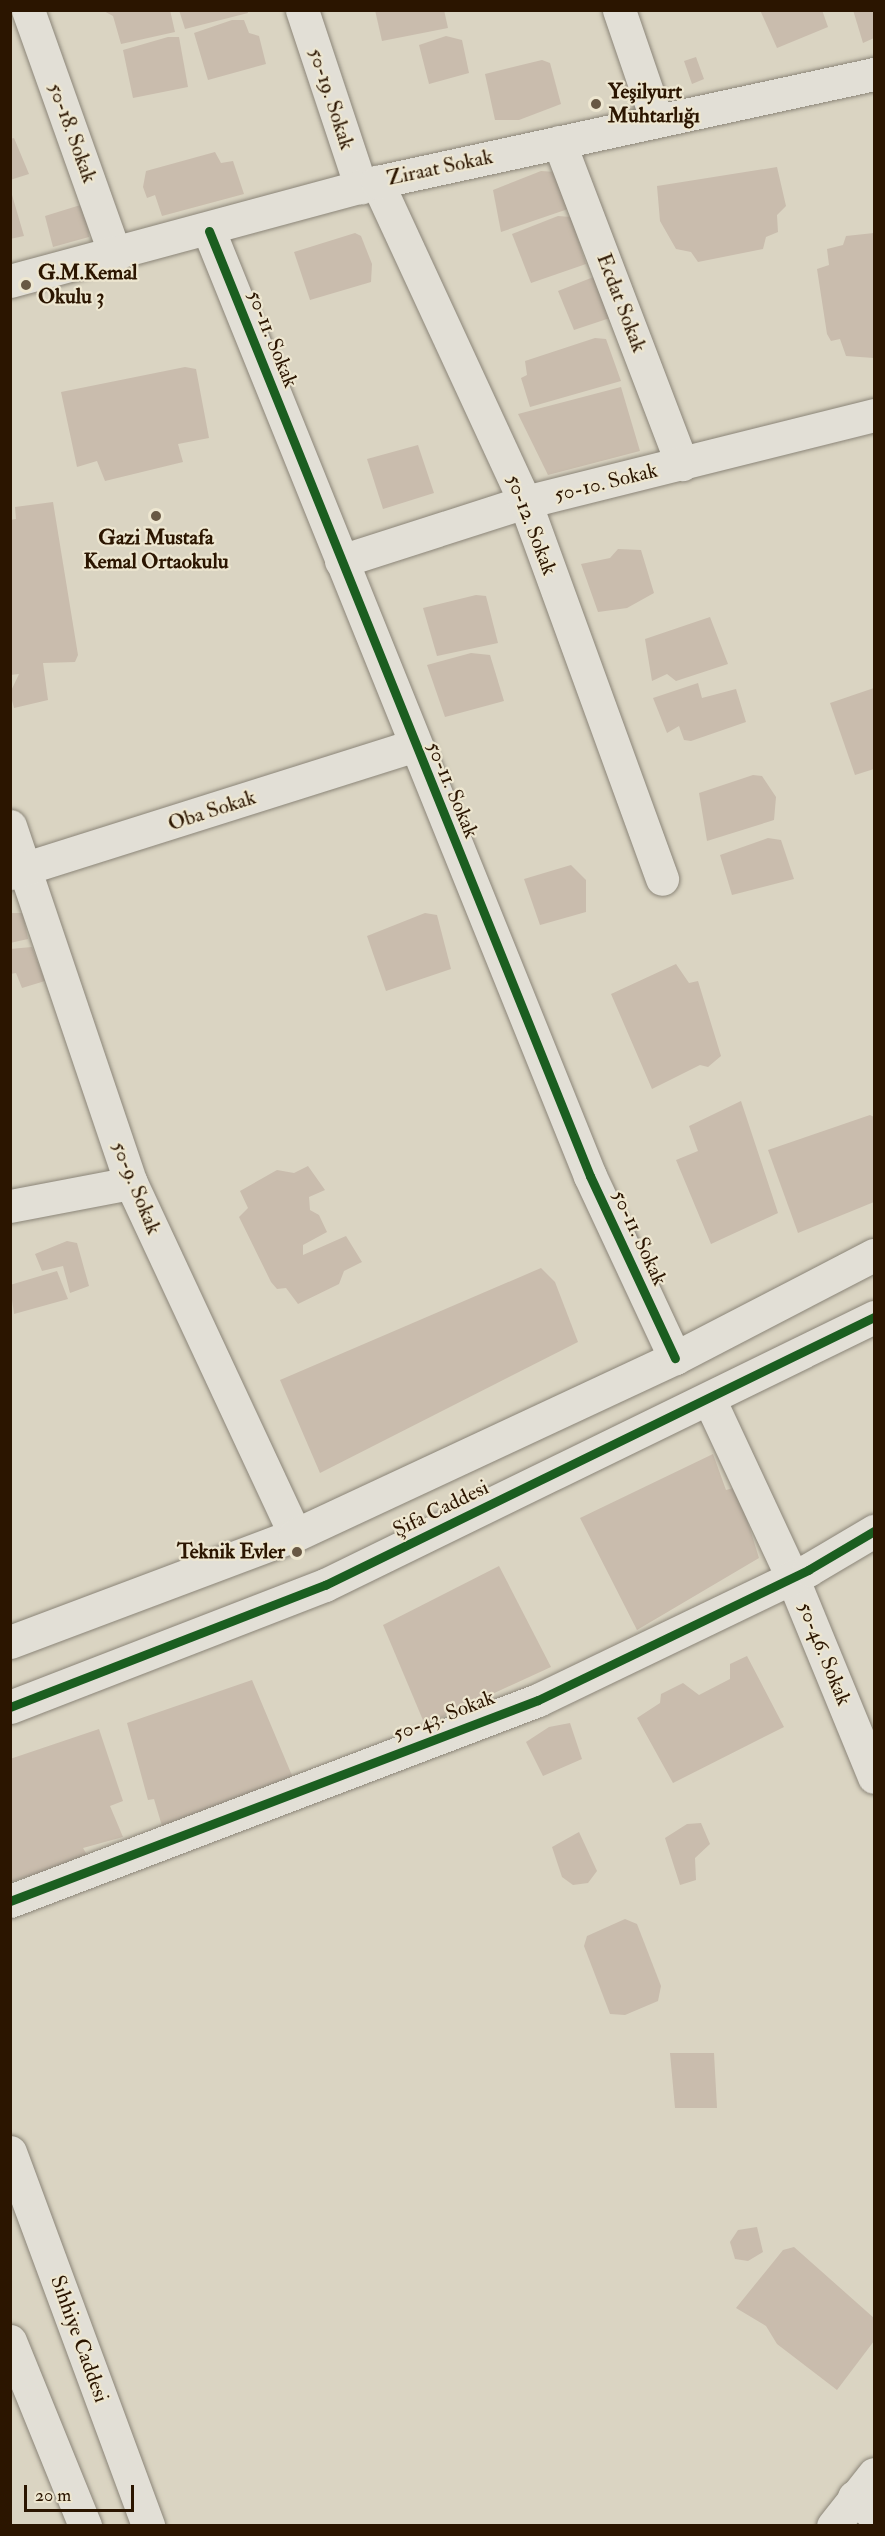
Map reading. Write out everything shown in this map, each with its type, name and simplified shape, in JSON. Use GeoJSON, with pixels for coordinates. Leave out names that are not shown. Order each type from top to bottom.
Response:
{"type":"FeatureCollection","features":[{"type":"Feature","properties":{"kind":"street","name":"50-18. Sokak"},"geometry":{"type":"LineString","coordinates":[[28,10],[115,255]]}},
{"type":"Feature","properties":{"kind":"street","name":"50-19. Sokak"},"geometry":{"type":"LineString","coordinates":[[302,10],[369,184]]}},
{"type":"Feature","properties":{"kind":"street"},"geometry":{"type":"LineString","coordinates":[[619,10],[657,121]]}},
{"type":"Feature","properties":{"kind":"street","name":"Ziraat Sokak"},"geometry":{"type":"LineString","coordinates":[[10,281],[209,231],[369,184],[874,74]]}},
{"type":"Feature","properties":{"kind":"street","name":"Ecdat Sokak"},"geometry":{"type":"LineString","coordinates":[[559,142],[682,464]]}},
{"type":"Feature","properties":{"kind":"street","name":"50-12. Sokak"},"geometry":{"type":"LineString","coordinates":[[369,184],[525,502],[662,879]]}},
{"type":"Feature","properties":{"kind":"street","name":"50-11. Sokak"},"geometry":{"type":"LineString","coordinates":[[209,231],[414,746],[590,1176],[675,1358]]}},
{"type":"Feature","properties":{"kind":"street","name":"50-10. Sokak"},"geometry":{"type":"LineString","coordinates":[[340,561],[525,502],[874,415]]}},
{"type":"Feature","properties":{"kind":"street","name":"Oba Sokak"},"geometry":{"type":"LineString","coordinates":[[18,872],[414,746]]}},
{"type":"Feature","properties":{"kind":"street","name":"50-9. Sokak"},"geometry":{"type":"LineString","coordinates":[[10,826],[18,872],[130,1184],[295,1535]]}},
{"type":"Feature","properties":{"kind":"street"},"geometry":{"type":"LineString","coordinates":[[10,1206],[130,1184]]}},
{"type":"Feature","properties":{"kind":"street","name":"Şifa Caddesi"},"geometry":{"type":"LineString","coordinates":[[10,1642],[295,1535],[675,1358],[874,1255]]}},
{"type":"Feature","properties":{"kind":"street","name":"Şifa Caddesi"},"geometry":{"type":"LineString","coordinates":[[10,1707],[325,1585],[710,1401],[874,1317]]}},
{"type":"Feature","properties":{"kind":"street","name":"50-46. Sokak"},"geometry":{"type":"LineString","coordinates":[[710,1401],[792,1577],[874,1777]]}},
{"type":"Feature","properties":{"kind":"street","name":"50-43. Sokak"},"geometry":{"type":"LineString","coordinates":[[10,1901],[538,1700],[792,1577],[874,1531]]}},
{"type":"Feature","properties":{"kind":"street","name":"Sıhhiye Caddesi"},"geometry":{"type":"LineString","coordinates":[[10,2152],[148,2526]]}},
{"type":"Feature","properties":{"kind":"street"},"geometry":{"type":"LineString","coordinates":[[10,2341],[86,2526]]}},
{"type":"Feature","properties":{"kind":"street"},"geometry":{"type":"LineString","coordinates":[[833,2526],[868,2496]]}},
{"type":"Feature","properties":{"kind":"building"},"geometry":{"type":"Polygon","coordinates":[[[102,10],[170,10],[175,32],[121,44],[113,16],[102,10]]]}},
{"type":"Feature","properties":{"kind":"building"},"geometry":{"type":"Polygon","coordinates":[[[179,10],[247,10],[248,13],[185,29],[179,10]]]}},
{"type":"Feature","properties":{"kind":"building"},"geometry":{"type":"Polygon","coordinates":[[[375,10],[444,10],[448,28],[382,41],[375,10]]]}},
{"type":"Feature","properties":{"kind":"building"},"geometry":{"type":"Polygon","coordinates":[[[760,10],[822,10],[828,27],[777,48],[760,10]]]}},
{"type":"Feature","properties":{"kind":"building"},"geometry":{"type":"Polygon","coordinates":[[[853,10],[874,10],[874,38],[863,43],[853,10]]]}},
{"type":"Feature","properties":{"kind":"building"},"geometry":{"type":"Polygon","coordinates":[[[232,20],[244,20],[249,33],[259,36],[266,64],[208,80],[194,33],[232,20]]]}},
{"type":"Feature","properties":{"kind":"building"},"geometry":{"type":"Polygon","coordinates":[[[446,36],[462,40],[469,73],[429,84],[419,45],[446,36]]]}},
{"type":"Feature","properties":{"kind":"building"},"geometry":{"type":"Polygon","coordinates":[[[168,37],[179,37],[188,87],[133,98],[123,50],[168,37]]]}},
{"type":"Feature","properties":{"kind":"building"},"geometry":{"type":"Polygon","coordinates":[[[696,57],[704,79],[692,84],[684,61],[696,57]]]}},
{"type":"Feature","properties":{"kind":"building"},"geometry":{"type":"Polygon","coordinates":[[[542,60],[550,63],[561,104],[519,120],[495,120],[485,74],[542,60]]]}},
{"type":"Feature","properties":{"kind":"building"},"geometry":{"type":"Polygon","coordinates":[[[14,138],[29,174],[10,180],[10,139],[14,138]]]}},
{"type":"Feature","properties":{"kind":"building"},"geometry":{"type":"Polygon","coordinates":[[[215,152],[221,163],[233,161],[244,194],[162,216],[155,195],[147,198],[143,187],[146,171],[215,152]]]}},
{"type":"Feature","properties":{"kind":"building"},"geometry":{"type":"Polygon","coordinates":[[[777,167],[786,206],[777,215],[778,232],[766,237],[763,249],[698,262],[691,252],[676,249],[660,221],[657,186],[777,167]]]}},
{"type":"Feature","properties":{"kind":"building"},"geometry":{"type":"Polygon","coordinates":[[[541,171],[556,172],[568,209],[501,232],[493,190],[541,171]]]}},
{"type":"Feature","properties":{"kind":"building"},"geometry":{"type":"Polygon","coordinates":[[[10,188],[24,236],[10,239],[10,188]]]}},
{"type":"Feature","properties":{"kind":"building"},"geometry":{"type":"Polygon","coordinates":[[[87,203],[89,237],[53,247],[45,216],[87,203]]]}},
{"type":"Feature","properties":{"kind":"building"},"geometry":{"type":"Polygon","coordinates":[[[558,216],[571,217],[586,264],[531,283],[512,234],[558,216]]]}},
{"type":"Feature","properties":{"kind":"building"},"geometry":{"type":"Polygon","coordinates":[[[355,233],[361,236],[372,264],[371,282],[310,300],[294,252],[355,233]]]}},
{"type":"Feature","properties":{"kind":"building"},"geometry":{"type":"Polygon","coordinates":[[[874,233],[874,358],[846,356],[840,339],[831,341],[827,334],[817,269],[829,265],[827,249],[843,245],[846,236],[874,233]]]}},
{"type":"Feature","properties":{"kind":"building"},"geometry":{"type":"Polygon","coordinates":[[[601,274],[622,314],[574,330],[558,291],[601,274]]]}},
{"type":"Feature","properties":{"kind":"building"},"geometry":{"type":"Polygon","coordinates":[[[595,338],[606,339],[621,381],[530,407],[521,378],[527,375],[525,361],[595,338]]]}},
{"type":"Feature","properties":{"kind":"building"},"geometry":{"type":"Polygon","coordinates":[[[185,367],[196,369],[209,438],[178,444],[183,462],[105,481],[97,461],[77,467],[61,392],[185,367]]]}},
{"type":"Feature","properties":{"kind":"building"},"geometry":{"type":"Polygon","coordinates":[[[621,387],[640,451],[548,475],[518,414],[621,387]]]}},
{"type":"Feature","properties":{"kind":"building"},"geometry":{"type":"Polygon","coordinates":[[[418,445],[434,493],[383,509],[367,459],[418,445]]]}},
{"type":"Feature","properties":{"kind":"building"},"geometry":{"type":"Polygon","coordinates":[[[53,502],[78,655],[75,662],[43,663],[48,700],[14,708],[10,693],[19,674],[10,675],[10,520],[16,519],[15,507],[53,502]]]}},
{"type":"Feature","properties":{"kind":"building"},"geometry":{"type":"Polygon","coordinates":[[[618,549],[641,550],[654,593],[627,608],[598,612],[581,564],[610,558],[618,549]]]}},
{"type":"Feature","properties":{"kind":"building"},"geometry":{"type":"Polygon","coordinates":[[[476,595],[486,596],[498,643],[437,656],[423,608],[476,595]]]}},
{"type":"Feature","properties":{"kind":"building"},"geometry":{"type":"Polygon","coordinates":[[[710,617],[728,664],[676,681],[667,674],[652,681],[645,639],[710,617]]]}},
{"type":"Feature","properties":{"kind":"building"},"geometry":{"type":"Polygon","coordinates":[[[471,653],[490,655],[504,701],[445,717],[427,665],[471,653]]]}},
{"type":"Feature","properties":{"kind":"building"},"geometry":{"type":"Polygon","coordinates":[[[698,683],[702,698],[736,689],[746,722],[691,741],[684,740],[679,726],[667,733],[653,698],[698,683]]]}},
{"type":"Feature","properties":{"kind":"building"},"geometry":{"type":"Polygon","coordinates":[[[874,688],[874,769],[855,775],[830,703],[874,688]]]}},
{"type":"Feature","properties":{"kind":"building"},"geometry":{"type":"Polygon","coordinates":[[[753,775],[762,776],[776,797],[774,820],[707,841],[699,793],[753,775]]]}},
{"type":"Feature","properties":{"kind":"building"},"geometry":{"type":"Polygon","coordinates":[[[768,838],[781,840],[794,879],[732,895],[720,855],[768,838]]]}},
{"type":"Feature","properties":{"kind":"building"},"geometry":{"type":"Polygon","coordinates":[[[571,865],[586,880],[586,912],[540,925],[524,879],[571,865]]]}},
{"type":"Feature","properties":{"kind":"building"},"geometry":{"type":"Polygon","coordinates":[[[10,913],[23,913],[28,939],[10,943],[10,913]]]}},
{"type":"Feature","properties":{"kind":"building"},"geometry":{"type":"Polygon","coordinates":[[[425,913],[437,915],[451,969],[386,991],[367,936],[425,913]]]}},
{"type":"Feature","properties":{"kind":"building"},"geometry":{"type":"Polygon","coordinates":[[[32,947],[45,981],[22,988],[16,973],[10,974],[10,949],[32,947]]]}},
{"type":"Feature","properties":{"kind":"building"},"geometry":{"type":"Polygon","coordinates":[[[676,964],[689,983],[698,981],[721,1056],[708,1067],[700,1065],[652,1089],[611,994],[676,964]]]}},
{"type":"Feature","properties":{"kind":"building"},"geometry":{"type":"Polygon","coordinates":[[[741,1101],[778,1213],[711,1244],[676,1160],[698,1151],[689,1126],[741,1101]]]}},
{"type":"Feature","properties":{"kind":"building"},"geometry":{"type":"Polygon","coordinates":[[[870,1115],[874,1117],[874,1202],[798,1233],[768,1150],[870,1115]]]}},
{"type":"Feature","properties":{"kind":"building"},"geometry":{"type":"Polygon","coordinates":[[[308,1166],[325,1190],[309,1197],[310,1210],[319,1215],[327,1232],[303,1245],[303,1255],[346,1236],[362,1262],[344,1271],[339,1284],[298,1304],[286,1288],[277,1289],[271,1282],[239,1217],[248,1208],[240,1191],[277,1170],[294,1173],[308,1166]]]}},
{"type":"Feature","properties":{"kind":"building"},"geometry":{"type":"Polygon","coordinates":[[[67,1241],[77,1243],[89,1286],[70,1293],[63,1266],[42,1271],[35,1254],[67,1241]]]}},
{"type":"Feature","properties":{"kind":"building"},"geometry":{"type":"Polygon","coordinates":[[[541,1268],[555,1282],[578,1342],[320,1473],[280,1380],[541,1268]]]}},
{"type":"Feature","properties":{"kind":"building"},"geometry":{"type":"Polygon","coordinates":[[[57,1271],[68,1299],[14,1314],[10,1285],[57,1271]]]}},
{"type":"Feature","properties":{"kind":"building"},"geometry":{"type":"Polygon","coordinates":[[[713,1454],[726,1490],[737,1487],[759,1558],[637,1630],[580,1518],[713,1454]]]}},
{"type":"Feature","properties":{"kind":"building"},"geometry":{"type":"Polygon","coordinates":[[[499,1566],[551,1667],[425,1725],[383,1625],[499,1566]]]}},
{"type":"Feature","properties":{"kind":"building"},"geometry":{"type":"Polygon","coordinates":[[[747,1656],[784,1727],[673,1783],[637,1718],[660,1703],[661,1694],[683,1683],[699,1695],[730,1679],[730,1664],[747,1656]]]}},
{"type":"Feature","properties":{"kind":"building"},"geometry":{"type":"Polygon","coordinates":[[[252,1680],[296,1785],[162,1826],[154,1799],[148,1800],[127,1723],[252,1680]]]}},
{"type":"Feature","properties":{"kind":"building"},"geometry":{"type":"Polygon","coordinates":[[[570,1723],[582,1759],[543,1776],[526,1742],[549,1727],[570,1723]]]}},
{"type":"Feature","properties":{"kind":"building"},"geometry":{"type":"Polygon","coordinates":[[[99,1729],[123,1801],[110,1806],[123,1837],[83,1848],[89,1858],[10,1882],[10,1759],[99,1729]]]}},
{"type":"Feature","properties":{"kind":"building"},"geometry":{"type":"Polygon","coordinates":[[[701,1823],[710,1844],[695,1858],[696,1880],[680,1885],[665,1838],[687,1824],[701,1823]]]}},
{"type":"Feature","properties":{"kind":"building"},"geometry":{"type":"Polygon","coordinates":[[[579,1832],[597,1871],[588,1883],[573,1885],[562,1877],[552,1847],[579,1832]]]}},
{"type":"Feature","properties":{"kind":"building"},"geometry":{"type":"Polygon","coordinates":[[[625,1919],[637,1924],[661,1986],[658,2001],[625,2015],[610,2014],[584,1946],[587,1936],[625,1919]]]}},
{"type":"Feature","properties":{"kind":"building"},"geometry":{"type":"Polygon","coordinates":[[[670,2053],[714,2053],[717,2108],[675,2108],[670,2053]]]}},
{"type":"Feature","properties":{"kind":"building"},"geometry":{"type":"Polygon","coordinates":[[[757,2227],[763,2252],[748,2261],[735,2259],[730,2242],[738,2230],[757,2227]]]}},
{"type":"Feature","properties":{"kind":"building"},"geometry":{"type":"Polygon","coordinates":[[[794,2247],[874,2318],[874,2341],[837,2390],[777,2344],[766,2326],[736,2308],[783,2250],[794,2247]]]}},
{"type":"Feature","properties":{"kind":"cycle path"},"geometry":{"type":"LineString","coordinates":[[209,231],[590,1176],[675,1358]]}},
{"type":"Feature","properties":{"kind":"cycle path"},"geometry":{"type":"LineString","coordinates":[[10,1707],[325,1585],[874,1317]]}},
{"type":"Feature","properties":{"kind":"cycle path"},"geometry":{"type":"LineString","coordinates":[[10,1901],[538,1700],[808,1570],[874,1531]]}},
{"type":"Feature","properties":{"kind":"place","name":"Yeşilyurt Muhtarlığı"},"geometry":{"type":"Point","coordinates":[596,104]}},
{"type":"Feature","properties":{"kind":"place","name":"G.M.Kemal Okulu 3"},"geometry":{"type":"Point","coordinates":[26,285]}},
{"type":"Feature","properties":{"kind":"place","name":"Gazi Mustafa Kemal Ortaokulu"},"geometry":{"type":"Point","coordinates":[156,516]}},
{"type":"Feature","properties":{"kind":"place","name":"Teknik Evler"},"geometry":{"type":"Point","coordinates":[297,1552]}}]}
